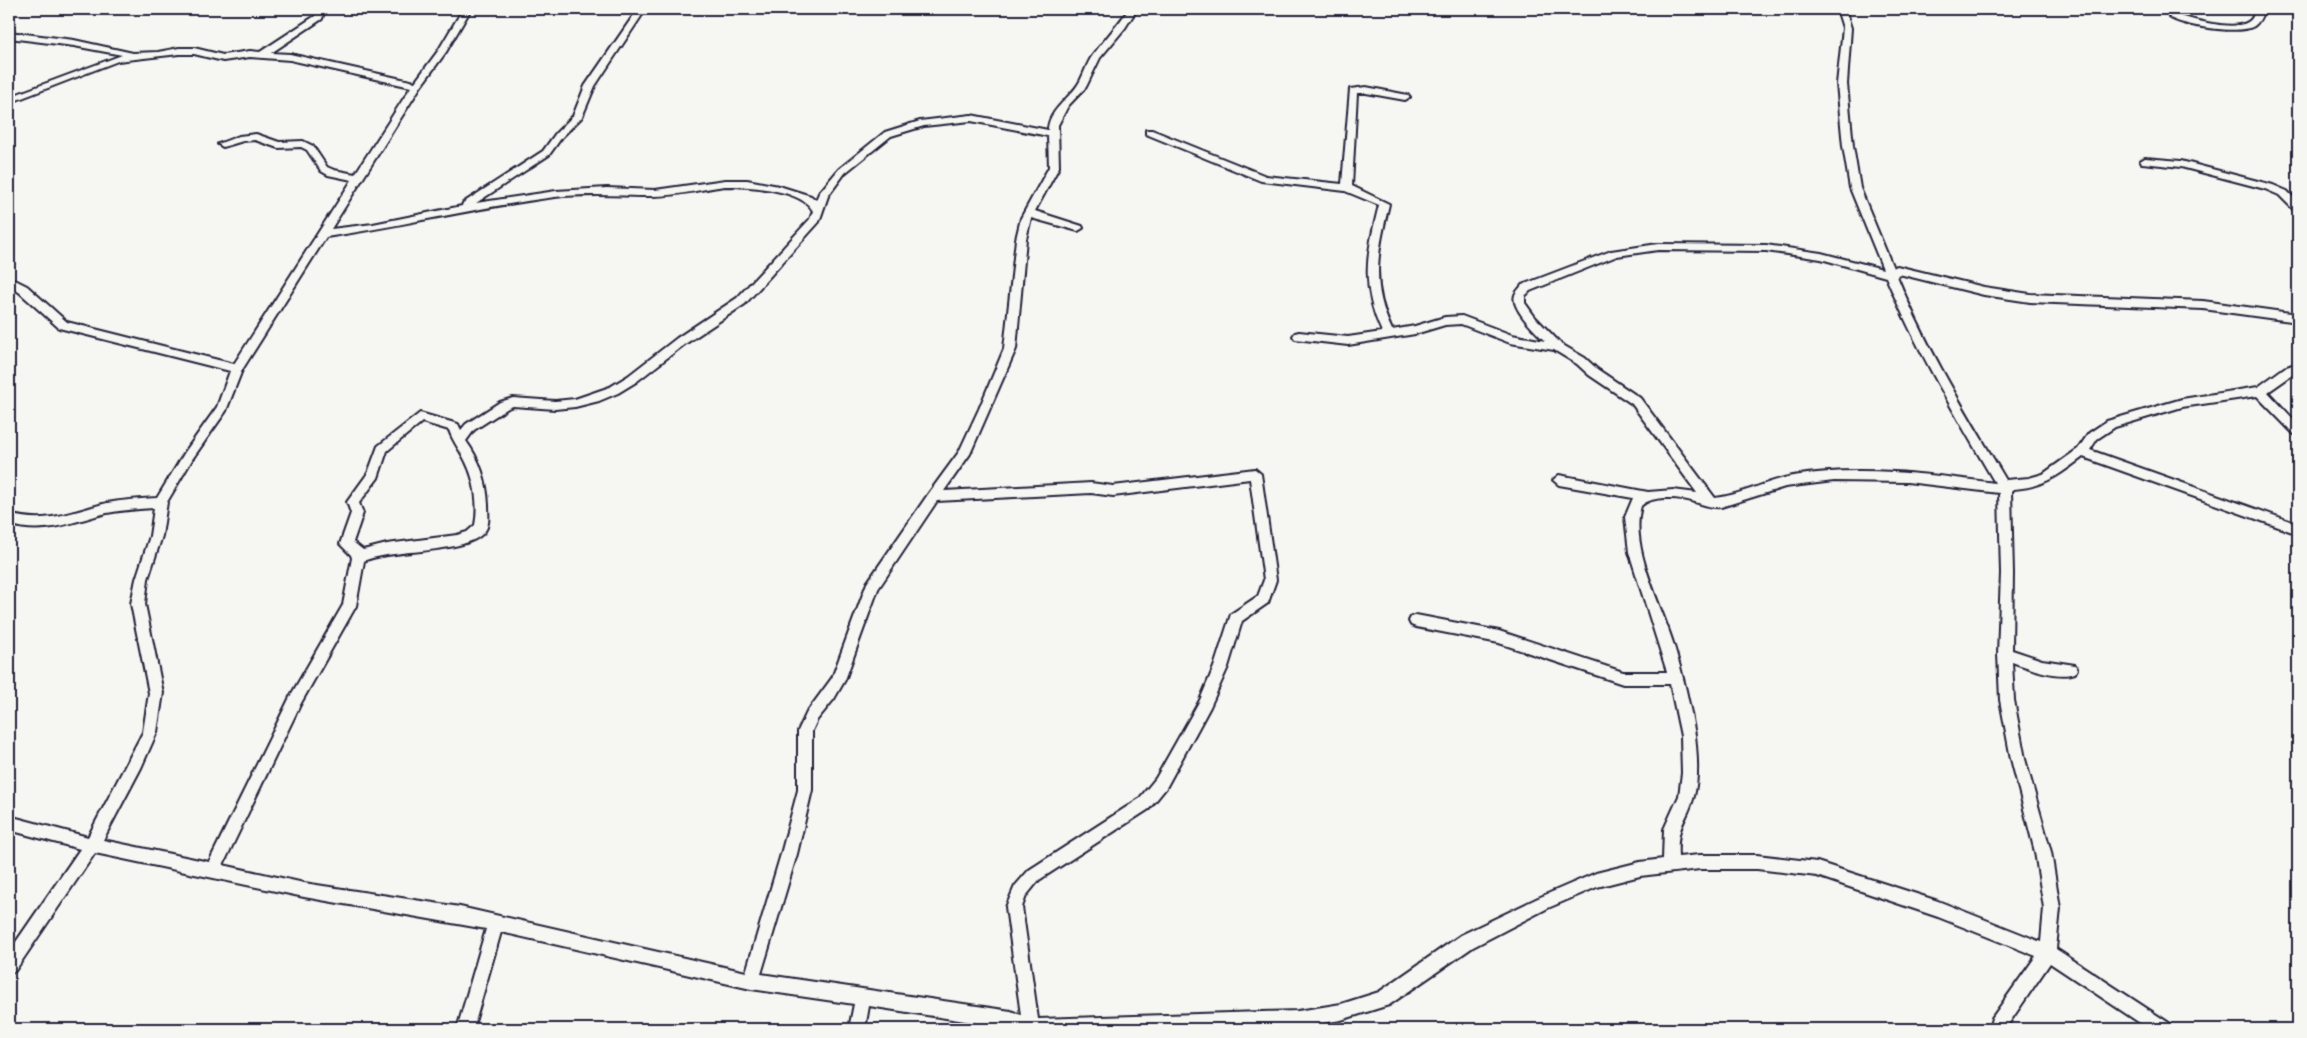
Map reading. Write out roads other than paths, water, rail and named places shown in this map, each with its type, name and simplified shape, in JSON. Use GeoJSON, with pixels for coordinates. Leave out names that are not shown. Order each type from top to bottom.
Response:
{"type":"FeatureCollection","features":[{"type":"Feature","properties":{"kind":"street"},"geometry":{"type":"LineString","coordinates":[[262,54],[320,17],[321,9]]}},
{"type":"Feature","properties":{"kind":"street"},"geometry":{"type":"LineString","coordinates":[[9,965],[92,845],[136,764],[150,732],[156,693],[138,604],[142,579],[156,536],[161,502],[189,455],[222,408],[237,369],[417,85],[442,52],[467,9]]}},
{"type":"Feature","properties":{"kind":"street"},"geometry":{"type":"LineString","coordinates":[[461,209],[546,153],[559,135],[577,117],[590,86],[642,9]]}},
{"type":"Feature","properties":{"kind":"street"},"geometry":{"type":"LineString","coordinates":[[751,981],[789,854],[805,790],[805,731],[812,716],[838,680],[872,587],[933,496],[964,454],[1010,349],[1021,239],[1029,213],[1054,167],[1053,125],[1058,115],[1081,87],[1096,57],[1133,9]]}},
{"type":"Feature","properties":{"kind":"street"},"geometry":{"type":"LineString","coordinates":[[1841,9],[1847,28],[1842,84],[1848,146],[1855,188],[1904,307],[1939,376],[2005,489],[2005,654],[2007,700],[2018,759],[2042,852],[2052,908],[2048,953],[1998,1024],[1997,1029]]}},
{"type":"Feature","properties":{"kind":"street"},"geometry":{"type":"LineString","coordinates":[[2173,17],[2239,28],[2252,25],[2260,9]]}},
{"type":"Feature","properties":{"kind":"street"},"geometry":{"type":"LineString","coordinates":[[9,35],[74,43],[120,56],[194,51],[223,58],[250,54],[290,57],[417,85]]}},
{"type":"Feature","properties":{"kind":"street"},"geometry":{"type":"LineString","coordinates":[[9,100],[120,56]]}},
{"type":"Feature","properties":{"kind":"street"},"geometry":{"type":"LineString","coordinates":[[1348,188],[1353,91],[1366,90],[1405,97]]}},
{"type":"Feature","properties":{"kind":"street"},"geometry":{"type":"LineString","coordinates":[[460,441],[470,427],[504,405],[513,402],[575,403],[608,393],[632,379],[682,341],[741,301],[814,220],[818,203],[842,171],[888,134],[923,123],[971,118],[1053,134]]}},
{"type":"Feature","properties":{"kind":"street"},"geometry":{"type":"LineString","coordinates":[[1149,132],[1264,179],[1348,188],[1384,204],[1370,263],[1370,280],[1379,318],[1388,333]]}},
{"type":"Feature","properties":{"kind":"street"},"geometry":{"type":"LineString","coordinates":[[223,144],[242,138],[256,137],[278,145],[303,144],[310,148],[324,169],[331,173],[359,178]]}},
{"type":"Feature","properties":{"kind":"street"},"geometry":{"type":"LineString","coordinates":[[2145,161],[2181,164],[2269,187],[2283,193],[2298,208]]}},
{"type":"Feature","properties":{"kind":"street"},"geometry":{"type":"LineString","coordinates":[[322,234],[373,228],[461,209],[584,191],[655,193],[725,183],[762,184],[818,203]]}},
{"type":"Feature","properties":{"kind":"street"},"geometry":{"type":"LineString","coordinates":[[1029,213],[1078,228]]}},
{"type":"Feature","properties":{"kind":"street"},"geometry":{"type":"LineString","coordinates":[[1712,503],[1636,401],[1593,372],[1581,361],[1557,347],[1531,320],[1520,303],[1520,296],[1526,288],[1615,253],[1658,246],[1766,248],[1821,256],[1891,275]]}},
{"type":"Feature","properties":{"kind":"street"},"geometry":{"type":"LineString","coordinates":[[1891,275],[1897,270],[1984,291],[2030,298],[2051,300],[2083,298],[2145,304],[2203,305],[2298,318]]}},
{"type":"Feature","properties":{"kind":"street"},"geometry":{"type":"LineString","coordinates":[[9,281],[23,289],[64,325],[237,369]]}},
{"type":"Feature","properties":{"kind":"street"},"geometry":{"type":"LineString","coordinates":[[1299,336],[1348,341],[1415,330],[1445,321],[1462,320],[1510,339],[1557,347]]}},
{"type":"Feature","properties":{"kind":"street"},"geometry":{"type":"LineString","coordinates":[[2005,489],[2010,484],[2029,483],[2047,477],[2082,452],[2093,436],[2111,424],[2182,403],[2260,391],[2269,387],[2285,373],[2298,368]]}},
{"type":"Feature","properties":{"kind":"street"},"geometry":{"type":"LineString","coordinates":[[2260,391],[2298,431]]}},
{"type":"Feature","properties":{"kind":"street"},"geometry":{"type":"LineString","coordinates":[[420,417],[454,427],[474,464],[483,498],[481,526],[476,532],[466,538],[442,543],[388,548],[360,553],[346,544],[357,513],[352,502],[374,475],[382,450],[420,417]]}},
{"type":"Feature","properties":{"kind":"street"},"geometry":{"type":"LineString","coordinates":[[2082,452],[2298,529]]}},
{"type":"Feature","properties":{"kind":"street"},"geometry":{"type":"LineString","coordinates":[[933,496],[1091,488],[1113,491],[1254,474],[1270,580],[1263,599],[1236,618],[1221,667],[1205,703],[1161,783],[1144,804],[1034,875],[1020,891],[1014,907],[1031,1027]]}},
{"type":"Feature","properties":{"kind":"street"},"geometry":{"type":"LineString","coordinates":[[1559,480],[1646,496],[1664,494],[1695,497],[1712,503],[1746,496],[1772,486],[1808,479],[1842,476],[1909,476],[2005,489]]}},
{"type":"Feature","properties":{"kind":"street"},"geometry":{"type":"LineString","coordinates":[[1646,496],[1636,501],[1631,512],[1631,526],[1638,561],[1667,644],[1688,739],[1691,768],[1688,793],[1670,834],[1671,865]]}},
{"type":"Feature","properties":{"kind":"street"},"geometry":{"type":"LineString","coordinates":[[9,519],[16,523],[30,525],[45,524],[119,506],[161,502]]}},
{"type":"Feature","properties":{"kind":"street"},"geometry":{"type":"LineString","coordinates":[[213,870],[296,699],[349,606],[360,553]]}},
{"type":"Feature","properties":{"kind":"street"},"geometry":{"type":"LineString","coordinates":[[1416,621],[1499,637],[1623,678],[1675,678]]}},
{"type":"Feature","properties":{"kind":"street"},"geometry":{"type":"LineString","coordinates":[[2005,654],[2042,666],[2070,669]]}},
{"type":"Feature","properties":{"kind":"street"},"geometry":{"type":"LineString","coordinates":[[9,823],[92,845],[304,890],[460,915],[751,981],[1011,1019],[1031,1027],[1264,1025],[1341,1012],[1383,999],[1467,941],[1543,902],[1596,880],[1640,869],[1671,865],[1700,862],[1757,862],[1817,869],[1938,909],[2048,953],[2163,1029]]}},
{"type":"Feature","properties":{"kind":"street"},"geometry":{"type":"LineString","coordinates":[[466,1029],[494,924]]}},
{"type":"Feature","properties":{"kind":"street"},"geometry":{"type":"LineString","coordinates":[[857,1029],[863,997]]}}]}
